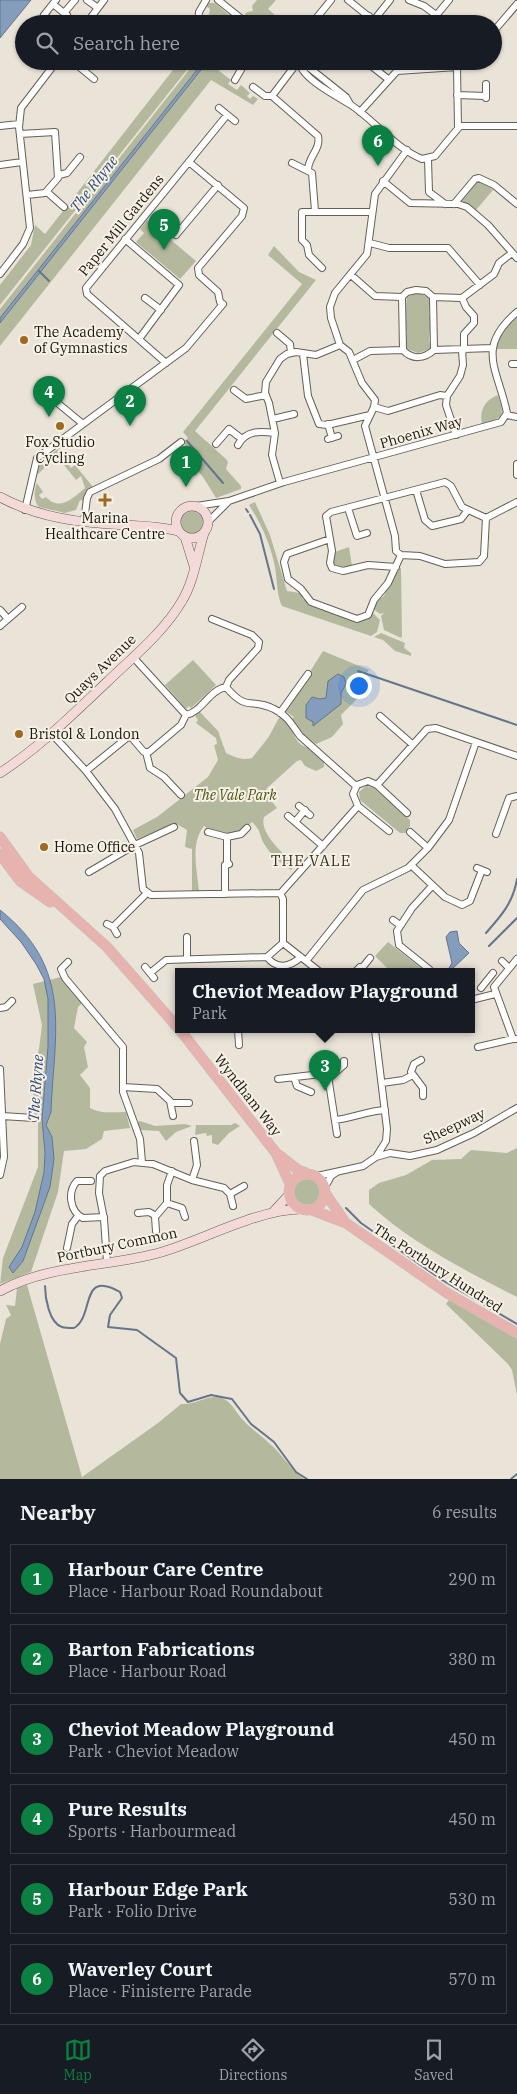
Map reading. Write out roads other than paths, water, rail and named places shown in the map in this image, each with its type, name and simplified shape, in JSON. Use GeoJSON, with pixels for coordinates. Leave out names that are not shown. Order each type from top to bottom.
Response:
{"type":"FeatureCollection","features":[{"type":"Feature","properties":{"kind":"main road","name":"Wyndham Way"},"geometry":{"type":"LineString","coordinates":[[0,837],[28,876],[107,947],[175,1024]]}},
{"type":"Feature","properties":{"kind":"main road","name":"Wyndham Way"},"geometry":{"type":"LineString","coordinates":[[0,854],[20,881],[34,893],[68,913]]}},
{"type":"Feature","properties":{"kind":"main road","name":"Wyndham Way"},"geometry":{"type":"LineString","coordinates":[[182,1033],[276,1153],[290,1184]]}},
{"type":"Feature","properties":{"kind":"main road","name":"Wyndham Way"},"geometry":{"type":"LineString","coordinates":[[276,1153],[298,1170],[312,1175]]}},
{"type":"Feature","properties":{"kind":"main road"},"geometry":{"type":"LineString","coordinates":[[312,1175],[325,1191],[321,1204],[312,1210],[300,1209],[291,1200],[289,1195],[290,1184],[298,1176],[312,1175]]}},
{"type":"Feature","properties":{"kind":"main road","name":"The Portbury Hundred"},"geometry":{"type":"LineString","coordinates":[[325,1191],[346,1223]]}},
{"type":"Feature","properties":{"kind":"main road","name":"The Portbury Hundred"},"geometry":{"type":"LineString","coordinates":[[312,1210],[346,1223],[447,1293],[517,1333]]}},
{"type":"Feature","properties":{"kind":"street"},"geometry":{"type":"LineString","coordinates":[[64,13],[74,0]]}},
{"type":"Feature","properties":{"kind":"street"},"geometry":{"type":"LineString","coordinates":[[87,0],[98,8]]}},
{"type":"Feature","properties":{"kind":"street"},"geometry":{"type":"LineString","coordinates":[[93,15],[104,0]]}},
{"type":"Feature","properties":{"kind":"street"},"geometry":{"type":"LineString","coordinates":[[199,15],[206,0]]}},
{"type":"Feature","properties":{"kind":"street"},"geometry":{"type":"LineString","coordinates":[[218,0],[237,15]]}},
{"type":"Feature","properties":{"kind":"street"},"geometry":{"type":"LineString","coordinates":[[319,15],[331,0]]}},
{"type":"Feature","properties":{"kind":"street"},"geometry":{"type":"LineString","coordinates":[[348,0],[367,15]]}},
{"type":"Feature","properties":{"kind":"street"},"geometry":{"type":"LineString","coordinates":[[379,15],[390,0]]}},
{"type":"Feature","properties":{"kind":"street"},"geometry":{"type":"LineString","coordinates":[[409,0],[424,6],[436,15],[449,0]]}},
{"type":"Feature","properties":{"kind":"street"},"geometry":{"type":"LineString","coordinates":[[44,15],[55,2],[67,15]]}},
{"type":"Feature","properties":{"kind":"street"},"geometry":{"type":"LineString","coordinates":[[502,20],[515,3]]}},
{"type":"Feature","properties":{"kind":"street"},"geometry":{"type":"LineString","coordinates":[[0,274],[23,244],[28,234],[30,222],[19,124],[21,108],[50,70]]}},
{"type":"Feature","properties":{"kind":"street"},"geometry":{"type":"LineString","coordinates":[[83,70],[94,79]]}},
{"type":"Feature","properties":{"kind":"street"},"geometry":{"type":"LineString","coordinates":[[236,80],[241,70]]}},
{"type":"Feature","properties":{"kind":"street"},"geometry":{"type":"LineString","coordinates":[[272,96],[292,70]]}},
{"type":"Feature","properties":{"kind":"street"},"geometry":{"type":"LineString","coordinates":[[302,70],[341,101],[350,104],[419,158],[428,159],[435,156],[458,128],[468,125],[517,126]]}},
{"type":"Feature","properties":{"kind":"street"},"geometry":{"type":"LineString","coordinates":[[376,70],[388,80]]}},
{"type":"Feature","properties":{"kind":"street"},"geometry":{"type":"LineString","coordinates":[[360,112],[399,70]]}},
{"type":"Feature","properties":{"kind":"street"},"geometry":{"type":"LineString","coordinates":[[457,70],[458,128]]}},
{"type":"Feature","properties":{"kind":"street"},"geometry":{"type":"LineString","coordinates":[[457,95],[486,98],[486,84]]}},
{"type":"Feature","properties":{"kind":"street"},"geometry":{"type":"LineString","coordinates":[[253,87],[264,96],[272,96],[318,136],[318,147],[310,159],[308,169]]}},
{"type":"Feature","properties":{"kind":"street"},"geometry":{"type":"LineString","coordinates":[[219,108],[235,121]]}},
{"type":"Feature","properties":{"kind":"street","name":"Paper Mill Gardens"},"geometry":{"type":"LineString","coordinates":[[166,363],[86,291],[87,285],[226,114]]}},
{"type":"Feature","properties":{"kind":"street"},"geometry":{"type":"LineString","coordinates":[[0,126],[19,124]]}},
{"type":"Feature","properties":{"kind":"street"},"geometry":{"type":"LineString","coordinates":[[20,134],[55,131],[59,175]]}},
{"type":"Feature","properties":{"kind":"street"},"geometry":{"type":"LineString","coordinates":[[407,150],[375,194],[370,243],[365,257],[337,290],[330,303],[330,318],[340,344],[349,352],[362,383],[375,398],[374,407],[365,426],[396,551],[401,555],[420,556],[445,564],[479,562],[484,556],[486,518]]}},
{"type":"Feature","properties":{"kind":"street"},"geometry":{"type":"LineString","coordinates":[[27,195],[47,192],[59,175],[66,173],[80,157]]}},
{"type":"Feature","properties":{"kind":"street"},"geometry":{"type":"LineString","coordinates":[[428,159],[428,190],[445,204]]}},
{"type":"Feature","properties":{"kind":"street"},"geometry":{"type":"LineString","coordinates":[[0,165],[22,162]]}},
{"type":"Feature","properties":{"kind":"street"},"geometry":{"type":"LineString","coordinates":[[25,510],[37,458],[190,344],[222,305],[218,292],[199,275],[198,268],[242,216],[244,210],[241,203],[188,162]]}},
{"type":"Feature","properties":{"kind":"street"},"geometry":{"type":"LineString","coordinates":[[292,163],[308,169],[313,177],[315,212]]}},
{"type":"Feature","properties":{"kind":"street"},"geometry":{"type":"LineString","coordinates":[[454,204],[475,179],[479,178],[494,185],[517,204]]}},
{"type":"Feature","properties":{"kind":"street"},"geometry":{"type":"LineString","coordinates":[[383,182],[410,203],[454,204],[470,209],[514,255],[499,263],[495,272],[480,286],[462,298],[433,297],[426,291],[416,290],[407,292],[402,298],[402,350]]}},
{"type":"Feature","properties":{"kind":"street"},"geometry":{"type":"LineString","coordinates":[[176,236],[218,185]]}},
{"type":"Feature","properties":{"kind":"street"},"geometry":{"type":"LineString","coordinates":[[47,192],[64,207]]}},
{"type":"Feature","properties":{"kind":"street"},"geometry":{"type":"LineString","coordinates":[[322,268],[309,255],[307,245],[302,240],[302,212],[372,212]]}},
{"type":"Feature","properties":{"kind":"street"},"geometry":{"type":"LineString","coordinates":[[125,239],[178,284],[178,287],[139,339]]}},
{"type":"Feature","properties":{"kind":"street"},"geometry":{"type":"LineString","coordinates":[[370,243],[389,248],[448,248],[480,286]]}},
{"type":"Feature","properties":{"kind":"street"},"geometry":{"type":"LineString","coordinates":[[351,275],[375,296],[402,298]]}},
{"type":"Feature","properties":{"kind":"street"},"geometry":{"type":"LineString","coordinates":[[433,297],[434,350]]}},
{"type":"Feature","properties":{"kind":"street"},"geometry":{"type":"LineString","coordinates":[[146,298],[161,310]]}},
{"type":"Feature","properties":{"kind":"street"},"geometry":{"type":"LineString","coordinates":[[456,435],[446,407],[448,396],[460,376],[463,365],[464,334],[474,323],[475,318],[466,307],[462,298]]}},
{"type":"Feature","properties":{"kind":"street"},"geometry":{"type":"LineString","coordinates":[[517,312],[498,332],[492,348],[494,367],[507,415],[517,417]]}},
{"type":"Feature","properties":{"kind":"street"},"geometry":{"type":"LineString","coordinates":[[277,333],[290,344],[291,353]]}},
{"type":"Feature","properties":{"kind":"street"},"geometry":{"type":"LineString","coordinates":[[280,483],[272,455],[275,433],[266,396],[266,382],[280,359],[291,353],[316,355],[340,344]]}},
{"type":"Feature","properties":{"kind":"street"},"geometry":{"type":"LineString","coordinates":[[353,360],[370,351],[402,350],[409,355],[419,358],[434,350],[492,348]]}},
{"type":"Feature","properties":{"kind":"street"},"geometry":{"type":"LineString","coordinates":[[303,354],[311,407],[319,424],[328,424],[370,415]]}},
{"type":"Feature","properties":{"kind":"street"},"geometry":{"type":"LineString","coordinates":[[43,390],[83,424]]}},
{"type":"Feature","properties":{"kind":"street"},"geometry":{"type":"LineString","coordinates":[[234,390],[245,399],[266,396]]}},
{"type":"Feature","properties":{"kind":"street"},"geometry":{"type":"LineString","coordinates":[[374,407],[388,411],[440,394],[448,396]]}},
{"type":"Feature","properties":{"kind":"street"},"geometry":{"type":"LineString","coordinates":[[273,419],[295,415],[292,406]]}},
{"type":"Feature","properties":{"kind":"street","name":"Phoenix Way"},"geometry":{"type":"LineString","coordinates":[[196,506],[229,501],[280,483],[373,459],[501,422],[507,415]]}},
{"type":"Feature","properties":{"kind":"street"},"geometry":{"type":"LineString","coordinates":[[328,424],[333,438]]}},
{"type":"Feature","properties":{"kind":"street"},"geometry":{"type":"LineString","coordinates":[[216,444],[229,429],[240,442],[252,432],[275,433]]}},
{"type":"Feature","properties":{"kind":"street"},"geometry":{"type":"LineString","coordinates":[[84,522],[87,498],[92,491],[159,460],[181,442]]}},
{"type":"Feature","properties":{"kind":"street"},"geometry":{"type":"LineString","coordinates":[[517,464],[517,475]]}},
{"type":"Feature","properties":{"kind":"street"},"geometry":{"type":"LineString","coordinates":[[396,567],[368,565],[343,570],[332,568],[330,563],[332,551],[326,516],[331,512],[447,483],[461,506],[486,518]]}},
{"type":"Feature","properties":{"kind":"street"},"geometry":{"type":"LineString","coordinates":[[416,490],[425,520],[432,526],[462,519],[468,510]]}},
{"type":"Feature","properties":{"kind":"street"},"geometry":{"type":"LineString","coordinates":[[0,497],[25,510],[84,522],[155,525],[196,538],[204,533],[209,521],[205,511],[196,506],[183,508],[177,515],[155,525]]}},
{"type":"Feature","properties":{"kind":"street","name":"Phoenix Way"},"geometry":{"type":"LineString","coordinates":[[209,521],[229,501]]}},
{"type":"Feature","properties":{"kind":"street"},"geometry":{"type":"LineString","coordinates":[[486,518],[517,502]]}},
{"type":"Feature","properties":{"kind":"street"},"geometry":{"type":"LineString","coordinates":[[348,508],[357,536],[367,533]]}},
{"type":"Feature","properties":{"kind":"street"},"geometry":{"type":"LineString","coordinates":[[177,515],[176,526],[182,534],[194,566]]}},
{"type":"Feature","properties":{"kind":"street","name":"Quays Avenue"},"geometry":{"type":"LineString","coordinates":[[0,773],[25,757],[52,734],[162,628],[182,600],[193,578],[194,566],[204,533]]}},
{"type":"Feature","properties":{"kind":"street"},"geometry":{"type":"LineString","coordinates":[[330,539],[290,552],[285,558],[288,579],[301,589],[316,606],[338,611],[357,619],[368,615],[374,600],[386,586],[401,555]]}},
{"type":"Feature","properties":{"kind":"street"},"geometry":{"type":"LineString","coordinates":[[0,626],[22,607]]}},
{"type":"Feature","properties":{"kind":"street"},"geometry":{"type":"LineString","coordinates":[[0,610],[8,618]]}},
{"type":"Feature","properties":{"kind":"street"},"geometry":{"type":"LineString","coordinates":[[146,752],[181,725],[186,715],[194,712],[216,691],[226,687],[229,680],[258,648],[259,642],[252,635],[212,619]]}},
{"type":"Feature","properties":{"kind":"street"},"geometry":{"type":"LineString","coordinates":[[134,657],[186,715]]}},
{"type":"Feature","properties":{"kind":"street"},"geometry":{"type":"LineString","coordinates":[[280,713],[308,674]]}},
{"type":"Feature","properties":{"kind":"street"},"geometry":{"type":"LineString","coordinates":[[226,687],[242,702],[266,706],[280,713],[294,724],[300,736],[356,786]]}},
{"type":"Feature","properties":{"kind":"street"},"geometry":{"type":"LineString","coordinates":[[380,716],[412,744]]}},
{"type":"Feature","properties":{"kind":"street"},"geometry":{"type":"LineString","coordinates":[[384,729],[389,724]]}},
{"type":"Feature","properties":{"kind":"street"},"geometry":{"type":"LineString","coordinates":[[376,786],[425,730],[432,728],[517,756]]}},
{"type":"Feature","properties":{"kind":"street"},"geometry":{"type":"LineString","coordinates":[[52,734],[86,771],[110,802],[135,844],[141,859],[143,889],[150,896],[280,894],[358,806]]}},
{"type":"Feature","properties":{"kind":"street"},"geometry":{"type":"LineString","coordinates":[[86,771],[128,737],[132,738],[146,752],[150,768],[164,777],[181,795]]}},
{"type":"Feature","properties":{"kind":"street"},"geometry":{"type":"LineString","coordinates":[[267,956],[272,962],[282,966],[303,959],[363,890],[410,865],[428,848],[452,815],[476,742]]}},
{"type":"Feature","properties":{"kind":"street"},"geometry":{"type":"LineString","coordinates":[[388,831],[358,806],[353,794],[356,786],[365,781],[376,786],[408,813]]}},
{"type":"Feature","properties":{"kind":"street"},"geometry":{"type":"LineString","coordinates":[[496,834],[508,798],[517,796]]}},
{"type":"Feature","properties":{"kind":"street"},"geometry":{"type":"LineString","coordinates":[[295,822],[305,810]]}},
{"type":"Feature","properties":{"kind":"street"},"geometry":{"type":"LineString","coordinates":[[288,816],[323,846]]}},
{"type":"Feature","properties":{"kind":"street"},"geometry":{"type":"LineString","coordinates":[[88,872],[135,844],[174,827]]}},
{"type":"Feature","properties":{"kind":"street"},"geometry":{"type":"LineString","coordinates":[[208,832],[216,836],[227,837],[243,834]]}},
{"type":"Feature","properties":{"kind":"street"},"geometry":{"type":"LineString","coordinates":[[410,832],[428,848]]}},
{"type":"Feature","properties":{"kind":"street"},"geometry":{"type":"LineString","coordinates":[[225,894],[225,865],[228,864],[227,837]]}},
{"type":"Feature","properties":{"kind":"street"},"geometry":{"type":"LineString","coordinates":[[410,865],[450,900],[466,905],[482,870]]}},
{"type":"Feature","properties":{"kind":"street"},"geometry":{"type":"LineString","coordinates":[[428,968],[399,945],[397,930],[432,886]]}},
{"type":"Feature","properties":{"kind":"street"},"geometry":{"type":"LineString","coordinates":[[112,928],[146,894]]}},
{"type":"Feature","properties":{"kind":"street"},"geometry":{"type":"LineString","coordinates":[[280,894],[283,899],[284,943],[315,968]]}},
{"type":"Feature","properties":{"kind":"street"},"geometry":{"type":"LineString","coordinates":[[393,920],[400,925]]}},
{"type":"Feature","properties":{"kind":"street"},"geometry":{"type":"LineString","coordinates":[[187,937],[187,959]]}},
{"type":"Feature","properties":{"kind":"street"},"geometry":{"type":"LineString","coordinates":[[150,973],[166,960],[267,956],[284,943]]}},
{"type":"Feature","properties":{"kind":"street"},"geometry":{"type":"LineString","coordinates":[[362,968],[370,958]]}},
{"type":"Feature","properties":{"kind":"street"},"geometry":{"type":"LineString","coordinates":[[478,1047],[486,1042],[492,1045],[515,1039],[495,994],[495,984],[517,959]]}},
{"type":"Feature","properties":{"kind":"street"},"geometry":{"type":"LineString","coordinates":[[502,961],[510,968]]}},
{"type":"Feature","properties":{"kind":"street"},"geometry":{"type":"LineString","coordinates":[[68,962],[61,970],[64,978],[104,1018],[124,1047],[123,1087],[126,1104],[140,1140],[142,1162]]}},
{"type":"Feature","properties":{"kind":"street"},"geometry":{"type":"LineString","coordinates":[[481,988],[493,973]]}},
{"type":"Feature","properties":{"kind":"street"},"geometry":{"type":"LineString","coordinates":[[487,981],[495,984]]}},
{"type":"Feature","properties":{"kind":"street"},"geometry":{"type":"LineString","coordinates":[[475,999],[495,994]]}},
{"type":"Feature","properties":{"kind":"street"},"geometry":{"type":"LineString","coordinates":[[0,1008],[10,1006]]}},
{"type":"Feature","properties":{"kind":"street"},"geometry":{"type":"LineString","coordinates":[[238,1033],[238,1045]]}},
{"type":"Feature","properties":{"kind":"street"},"geometry":{"type":"LineString","coordinates":[[374,1033],[385,1110],[386,1141],[376,1157]]}},
{"type":"Feature","properties":{"kind":"street"},"geometry":{"type":"LineString","coordinates":[[411,1076],[414,1064],[421,1060]]}},
{"type":"Feature","properties":{"kind":"street"},"geometry":{"type":"LineString","coordinates":[[329,1078],[344,1065],[344,1061]]}},
{"type":"Feature","properties":{"kind":"street"},"geometry":{"type":"LineString","coordinates":[[0,1069],[1,1134],[4,1157],[0,1175]]}},
{"type":"Feature","properties":{"kind":"street"},"geometry":{"type":"LineString","coordinates":[[278,1079],[322,1074],[329,1078]]}},
{"type":"Feature","properties":{"kind":"street"},"geometry":{"type":"LineString","coordinates":[[382,1083],[397,1081],[411,1076]]}},
{"type":"Feature","properties":{"kind":"street"},"geometry":{"type":"LineString","coordinates":[[411,1076],[425,1091]]}},
{"type":"Feature","properties":{"kind":"street"},"geometry":{"type":"LineString","coordinates":[[294,1077],[297,1086],[311,1092]]}},
{"type":"Feature","properties":{"kind":"street"},"geometry":{"type":"LineString","coordinates":[[329,1078],[337,1134]]}},
{"type":"Feature","properties":{"kind":"street"},"geometry":{"type":"LineString","coordinates":[[123,1087],[155,1088],[171,1103],[173,1116]]}},
{"type":"Feature","properties":{"kind":"street"},"geometry":{"type":"LineString","coordinates":[[171,1103],[189,1103]]}},
{"type":"Feature","properties":{"kind":"street","name":"Sheepway"},"geometry":{"type":"LineString","coordinates":[[312,1175],[363,1166],[376,1157],[394,1153],[414,1156],[437,1150],[474,1133],[517,1108]]}},
{"type":"Feature","properties":{"kind":"street"},"geometry":{"type":"LineString","coordinates":[[335,1120],[354,1117],[369,1111],[385,1110]]}},
{"type":"Feature","properties":{"kind":"street"},"geometry":{"type":"LineString","coordinates":[[2,1116],[34,1118]]}},
{"type":"Feature","properties":{"kind":"street"},"geometry":{"type":"LineString","coordinates":[[192,1180],[197,1165],[194,1141]]}},
{"type":"Feature","properties":{"kind":"street"},"geometry":{"type":"LineString","coordinates":[[107,1262],[104,1217],[99,1197],[101,1174],[120,1166],[142,1162],[192,1180],[222,1187],[230,1194],[233,1206]]}},
{"type":"Feature","properties":{"kind":"street"},"geometry":{"type":"LineString","coordinates":[[325,1191],[331,1176],[342,1169]]}},
{"type":"Feature","properties":{"kind":"street"},"geometry":{"type":"LineString","coordinates":[[156,1231],[156,1216],[167,1203],[167,1185],[172,1172]]}},
{"type":"Feature","properties":{"kind":"street"},"geometry":{"type":"LineString","coordinates":[[73,1175],[75,1183],[71,1199],[74,1211],[78,1216],[89,1219],[104,1217]]}},
{"type":"Feature","properties":{"kind":"street"},"geometry":{"type":"LineString","coordinates":[[75,1183],[91,1181]]}},
{"type":"Feature","properties":{"kind":"street"},"geometry":{"type":"LineString","coordinates":[[230,1194],[244,1186]]}},
{"type":"Feature","properties":{"kind":"street","name":"Portbury Common"},"geometry":{"type":"LineString","coordinates":[[274,1211],[289,1195]]}},
{"type":"Feature","properties":{"kind":"street"},"geometry":{"type":"LineString","coordinates":[[167,1203],[184,1209],[186,1217]]}},
{"type":"Feature","properties":{"kind":"street","name":"Portbury Common"},"geometry":{"type":"LineString","coordinates":[[0,1291],[20,1281],[160,1252],[274,1211],[300,1209]]}},
{"type":"Feature","properties":{"kind":"street"},"geometry":{"type":"LineString","coordinates":[[138,1213],[147,1212],[156,1216]]}},
{"type":"Feature","properties":{"kind":"street"},"geometry":{"type":"LineString","coordinates":[[67,1248],[73,1223],[78,1216]]}},
{"type":"Feature","properties":{"kind":"water"},"geometry":{"type":"Polygon","coordinates":[[[0,0],[31,0],[19,15],[15,15],[15,20],[0,38],[0,0]]]}},
{"type":"Feature","properties":{"kind":"water"},"geometry":{"type":"Polygon","coordinates":[[[197,70],[201,70],[0,323],[0,318],[197,70]]]}},
{"type":"Feature","properties":{"kind":"water"},"geometry":{"type":"Polygon","coordinates":[[[338,674],[344,677],[346,684],[341,693],[341,704],[313,726],[313,722],[306,718],[306,705],[312,697],[326,698],[328,681],[338,674]]]}},
{"type":"Feature","properties":{"kind":"water"},"geometry":{"type":"Polygon","coordinates":[[[0,910],[24,932],[40,955],[49,978],[56,1028],[51,1112],[46,1125],[52,1137],[54,1159],[50,1187],[23,1261],[13,1273],[9,1267],[22,1247],[35,1212],[44,1172],[45,1153],[42,1119],[48,1047],[48,999],[44,979],[36,964],[21,942],[0,919],[0,910]]]}},
{"type":"Feature","properties":{"kind":"water"},"geometry":{"type":"Polygon","coordinates":[[[457,931],[459,943],[469,953],[453,968],[449,968],[452,963],[446,937],[450,932],[457,931]]]}},
{"type":"Feature","properties":{"kind":"waterway"},"geometry":{"type":"LineString","coordinates":[[39,271],[49,281]]}},
{"type":"Feature","properties":{"kind":"waterway"},"geometry":{"type":"LineString","coordinates":[[187,441],[223,483]]}},
{"type":"Feature","properties":{"kind":"waterway"},"geometry":{"type":"LineString","coordinates":[[250,515],[260,534],[274,589]]}},
{"type":"Feature","properties":{"kind":"waterway"},"geometry":{"type":"LineString","coordinates":[[358,671],[517,725]]}},
{"type":"Feature","properties":{"kind":"waterway"},"geometry":{"type":"LineString","coordinates":[[486,933],[509,902],[517,879]]}},
{"type":"Feature","properties":{"kind":"waterway"},"geometry":{"type":"LineString","coordinates":[[489,946],[517,918]]}},
{"type":"Feature","properties":{"kind":"waterway"},"geometry":{"type":"LineString","coordinates":[[346,1208],[361,1223],[442,1280],[517,1324]]}},
{"type":"Feature","properties":{"kind":"waterway"},"geometry":{"type":"LineString","coordinates":[[45,1286],[51,1315],[58,1325],[66,1328],[74,1328],[80,1322],[93,1290],[98,1286],[107,1286],[120,1292],[122,1298],[110,1315],[108,1327],[137,1330],[176,1358],[180,1393],[188,1402],[211,1395],[232,1399],[251,1424],[274,1442],[296,1472],[307,1479]]}},
{"type":"Feature","properties":{"kind":"waterway"},"geometry":{"type":"LineString","coordinates":[[511,1479],[517,1474]]}},
{"type":"Feature","properties":{"kind":"place","name":"Waverley Court"},"geometry":{"type":"Point","coordinates":[378,166]}},
{"type":"Feature","properties":{"kind":"place","name":"Harbour Edge Park"},"geometry":{"type":"Point","coordinates":[164,250]}},
{"type":"Feature","properties":{"kind":"place","name":"The Academy of Gymnastics"},"geometry":{"type":"Point","coordinates":[24,340]}},
{"type":"Feature","properties":{"kind":"place","name":"Pure Results"},"geometry":{"type":"Point","coordinates":[49,417]}},
{"type":"Feature","properties":{"kind":"place","name":"Fox Studio Cycling"},"geometry":{"type":"Point","coordinates":[60,426]}},
{"type":"Feature","properties":{"kind":"place","name":"Barton Fabrications"},"geometry":{"type":"Point","coordinates":[130,426]}},
{"type":"Feature","properties":{"kind":"place","name":"Harbour Care Centre"},"geometry":{"type":"Point","coordinates":[186,487]}},
{"type":"Feature","properties":{"kind":"place","name":"Marina Healthcare Centre"},"geometry":{"type":"Point","coordinates":[105,500]}},
{"type":"Feature","properties":{"kind":"place","name":"Bristol & London"},"geometry":{"type":"Point","coordinates":[19,734]}},
{"type":"Feature","properties":{"kind":"place","name":"Home Office"},"geometry":{"type":"Point","coordinates":[44,847]}},
{"type":"Feature","properties":{"kind":"place","name":"Cheviot Meadow Playground"},"geometry":{"type":"Point","coordinates":[325,1091]}},
{"type":"Feature","properties":{"kind":"district","name":"THE VALE"},"geometry":{"type":"Point","coordinates":[311,861]}},
{"type":"Feature","properties":{"kind":"water label","name":"The Rhyne"},"geometry":{"type":"Point","coordinates":[94,184]}},
{"type":"Feature","properties":{"kind":"water label","name":"The Rhyne"},"geometry":{"type":"Point","coordinates":[36,1088]}},
{"type":"Feature","properties":{"kind":"park label","name":"The Vale Park"},"geometry":{"type":"Point","coordinates":[235,795]}}]}
